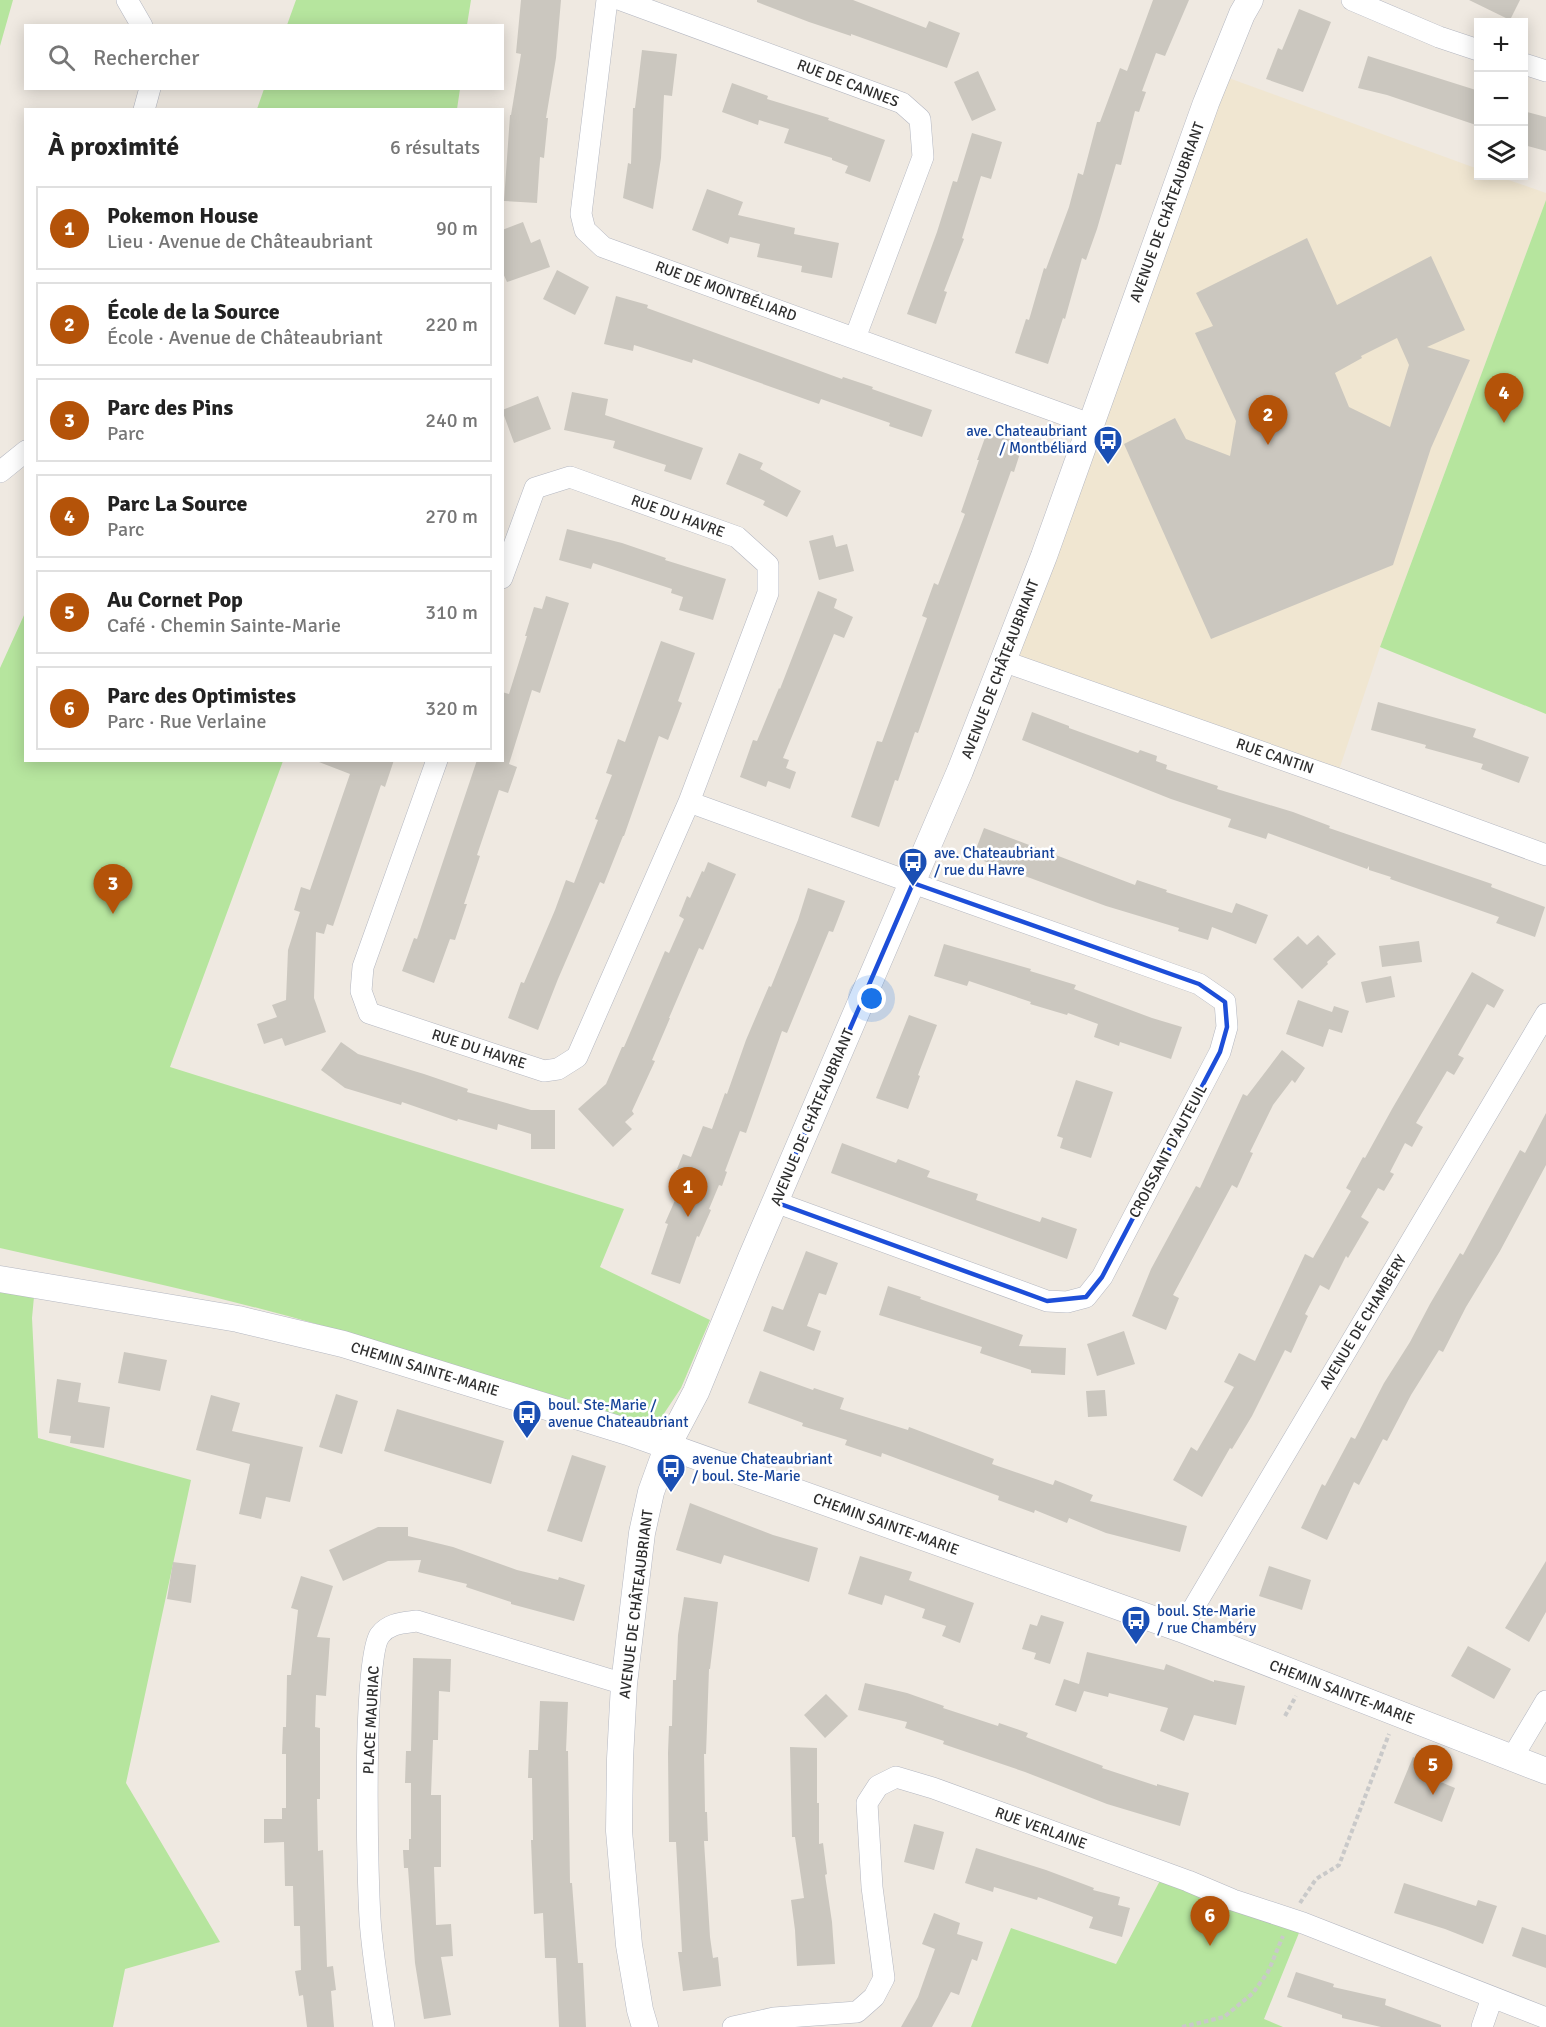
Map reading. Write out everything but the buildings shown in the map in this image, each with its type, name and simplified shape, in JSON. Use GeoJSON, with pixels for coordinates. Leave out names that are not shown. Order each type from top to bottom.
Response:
{"type":"FeatureCollection","features":[{"type":"Feature","properties":{"kind":"street"},"geometry":{"type":"LineString","coordinates":[[127,0],[141,24]]}},
{"type":"Feature","properties":{"kind":"street","name":"RUE DE MONTBÉLIARD"},"geometry":{"type":"LineString","coordinates":[[607,0],[581,214],[585,230],[603,247],[1090,424]]}},
{"type":"Feature","properties":{"kind":"street","name":"RUE DE CANNES"},"geometry":{"type":"LineString","coordinates":[[621,0],[902,103],[920,119],[923,157],[855,338]]}},
{"type":"Feature","properties":{"kind":"street","name":"AVENUE DE CHÂTEAUBRIANT"},"geometry":{"type":"LineString","coordinates":[[645,2027],[629,1946],[619,1831],[624,1684],[642,1533],[651,1492],[668,1445],[696,1392],[960,771],[1044,556],[1206,103],[1242,14],[1250,0]]}},
{"type":"Feature","properties":{"kind":"street"},"geometry":{"type":"LineString","coordinates":[[1352,0],[1439,37],[1474,48]]}},
{"type":"Feature","properties":{"kind":"street"},"geometry":{"type":"LineString","coordinates":[[145,108],[149,90]]}},
{"type":"Feature","properties":{"kind":"street"},"geometry":{"type":"LineString","coordinates":[[0,472],[24,453]]}},
{"type":"Feature","properties":{"kind":"street","name":"RUE DU HAVRE"},"geometry":{"type":"LineString","coordinates":[[436,762],[363,967],[361,991],[369,1013],[544,1071],[558,1069],[577,1057],[689,802],[768,593],[768,564],[736,537],[570,477],[535,488],[504,573]]}},
{"type":"Feature","properties":{"kind":"street","name":"RUE CANTIN"},"geometry":{"type":"LineString","coordinates":[[1003,661],[1328,775],[1546,855]]}},
{"type":"Feature","properties":{"kind":"street"},"geometry":{"type":"LineString","coordinates":[[689,802],[913,883]]}},
{"type":"Feature","properties":{"kind":"street","name":"CROISSANT D'AUTEUIL"},"geometry":{"type":"LineString","coordinates":[[775,1202],[1047,1301],[1067,1302],[1086,1297],[1102,1277],[1220,1052],[1227,1028],[1225,1002],[1199,984],[913,883]]}},
{"type":"Feature","properties":{"kind":"street","name":"AVENUE DE CHAMBERY"},"geometry":{"type":"LineString","coordinates":[[1180,1629],[1546,1014]]}},
{"type":"Feature","properties":{"kind":"street","name":"CHEMIN SAINTE-MARIE"},"geometry":{"type":"LineString","coordinates":[[0,1279],[238,1319],[343,1344],[668,1445],[1180,1629],[1546,1771]]}},
{"type":"Feature","properties":{"kind":"street","name":"PLACE MAURIAC"},"geometry":{"type":"LineString","coordinates":[[384,2027],[370,1930],[367,1835],[370,1671],[378,1636],[391,1625],[417,1621],[624,1684]]}},
{"type":"Feature","properties":{"kind":"street"},"geometry":{"type":"LineString","coordinates":[[1512,1758],[1546,1701]]}},
{"type":"Feature","properties":{"kind":"street","name":"RUE VERLAINE"},"geometry":{"type":"LineString","coordinates":[[733,2027],[774,2018],[857,2012],[874,1997],[884,1978],[872,1887],[867,1803],[878,1786],[896,1777],[933,1788],[1188,1881],[1233,1900],[1291,1919],[1546,2018]]}},
{"type":"Feature","properties":{"kind":"street"},"geometry":{"type":"LineString","coordinates":[[1482,2027],[1492,1998]]}},
{"type":"Feature","properties":{"kind":"path"},"geometry":{"type":"LineString","coordinates":[[1182,2027],[1224,2017],[1253,1993],[1268,1972],[1291,1919],[1316,1879],[1339,1865],[1397,1713]]}},
{"type":"Feature","properties":{"kind":"highlighted area"},"geometry":{"type":"Polygon","coordinates":[[[913,883],[1199,984],[1225,1002],[1227,1027],[1220,1052],[1102,1277],[1086,1297],[1047,1301],[775,1202],[913,883]]]}},
{"type":"Feature","properties":{"kind":"shaded area"},"geometry":{"type":"Polygon","coordinates":[[[1226,77],[1474,168],[1474,180],[1509,180],[1546,193],[1546,200],[1380,647],[1337,776],[1003,661],[1226,77]]]}},
{"type":"Feature","properties":{"kind":"green space"},"geometry":{"type":"Polygon","coordinates":[[[0,0],[13,0],[0,46],[0,0]]]}},
{"type":"Feature","properties":{"kind":"green space"},"geometry":{"type":"Polygon","coordinates":[[[296,0],[471,0],[467,24],[287,24],[296,0]]]}},
{"type":"Feature","properties":{"kind":"green space"},"geometry":{"type":"Polygon","coordinates":[[[263,90],[460,90],[457,108],[257,108],[263,90]]]}},
{"type":"Feature","properties":{"kind":"green space"},"geometry":{"type":"Polygon","coordinates":[[[1546,200],[1546,714],[1380,647],[1546,200]]]}},
{"type":"Feature","properties":{"kind":"green space"},"geometry":{"type":"Polygon","coordinates":[[[24,615],[24,762],[283,762],[170,1067],[624,1209],[600,1267],[710,1320],[681,1388],[661,1418],[635,1426],[405,1350],[327,1327],[205,1295],[0,1248],[0,668],[24,615]]]}},
{"type":"Feature","properties":{"kind":"green space"},"geometry":{"type":"Polygon","coordinates":[[[0,1280],[35,1286],[32,1318],[38,1438],[191,1480],[126,1783],[220,1942],[125,1969],[113,2027],[0,2027],[0,1280]]]}},
{"type":"Feature","properties":{"kind":"green space"},"geometry":{"type":"Polygon","coordinates":[[[1164,1873],[1303,1923],[1264,2019],[1283,2027],[971,2027],[1011,1928],[1116,1964],[1164,1873]]]}},
{"type":"Feature","properties":{"kind":"place","name":"Parc La Source"},"geometry":{"type":"Point","coordinates":[1504,423]}},
{"type":"Feature","properties":{"kind":"place","name":"École de la Source"},"geometry":{"type":"Point","coordinates":[1268,445]}},
{"type":"Feature","properties":{"kind":"place","name":"ave. Chateaubriant / Montbéliard"},"geometry":{"type":"Point","coordinates":[1108,466]}},
{"type":"Feature","properties":{"kind":"place","name":"ave. Chateaubriant / rue du Havre"},"geometry":{"type":"Point","coordinates":[913,888]}},
{"type":"Feature","properties":{"kind":"place","name":"Parc des Pins"},"geometry":{"type":"Point","coordinates":[113,914]}},
{"type":"Feature","properties":{"kind":"place","name":"Pokemon House"},"geometry":{"type":"Point","coordinates":[688,1217]}},
{"type":"Feature","properties":{"kind":"place","name":"boul. Ste-Marie / avenue Chateaubriant"},"geometry":{"type":"Point","coordinates":[527,1440]}},
{"type":"Feature","properties":{"kind":"place","name":"avenue Chateaubriant / boul. Ste-Marie"},"geometry":{"type":"Point","coordinates":[671,1494]}},
{"type":"Feature","properties":{"kind":"place","name":"boul. Ste-Marie / rue Chambéry"},"geometry":{"type":"Point","coordinates":[1136,1646]}},
{"type":"Feature","properties":{"kind":"place","name":"Au Cornet Pop"},"geometry":{"type":"Point","coordinates":[1433,1795]}},
{"type":"Feature","properties":{"kind":"place","name":"Parc des Optimistes"},"geometry":{"type":"Point","coordinates":[1210,1946]}}]}
